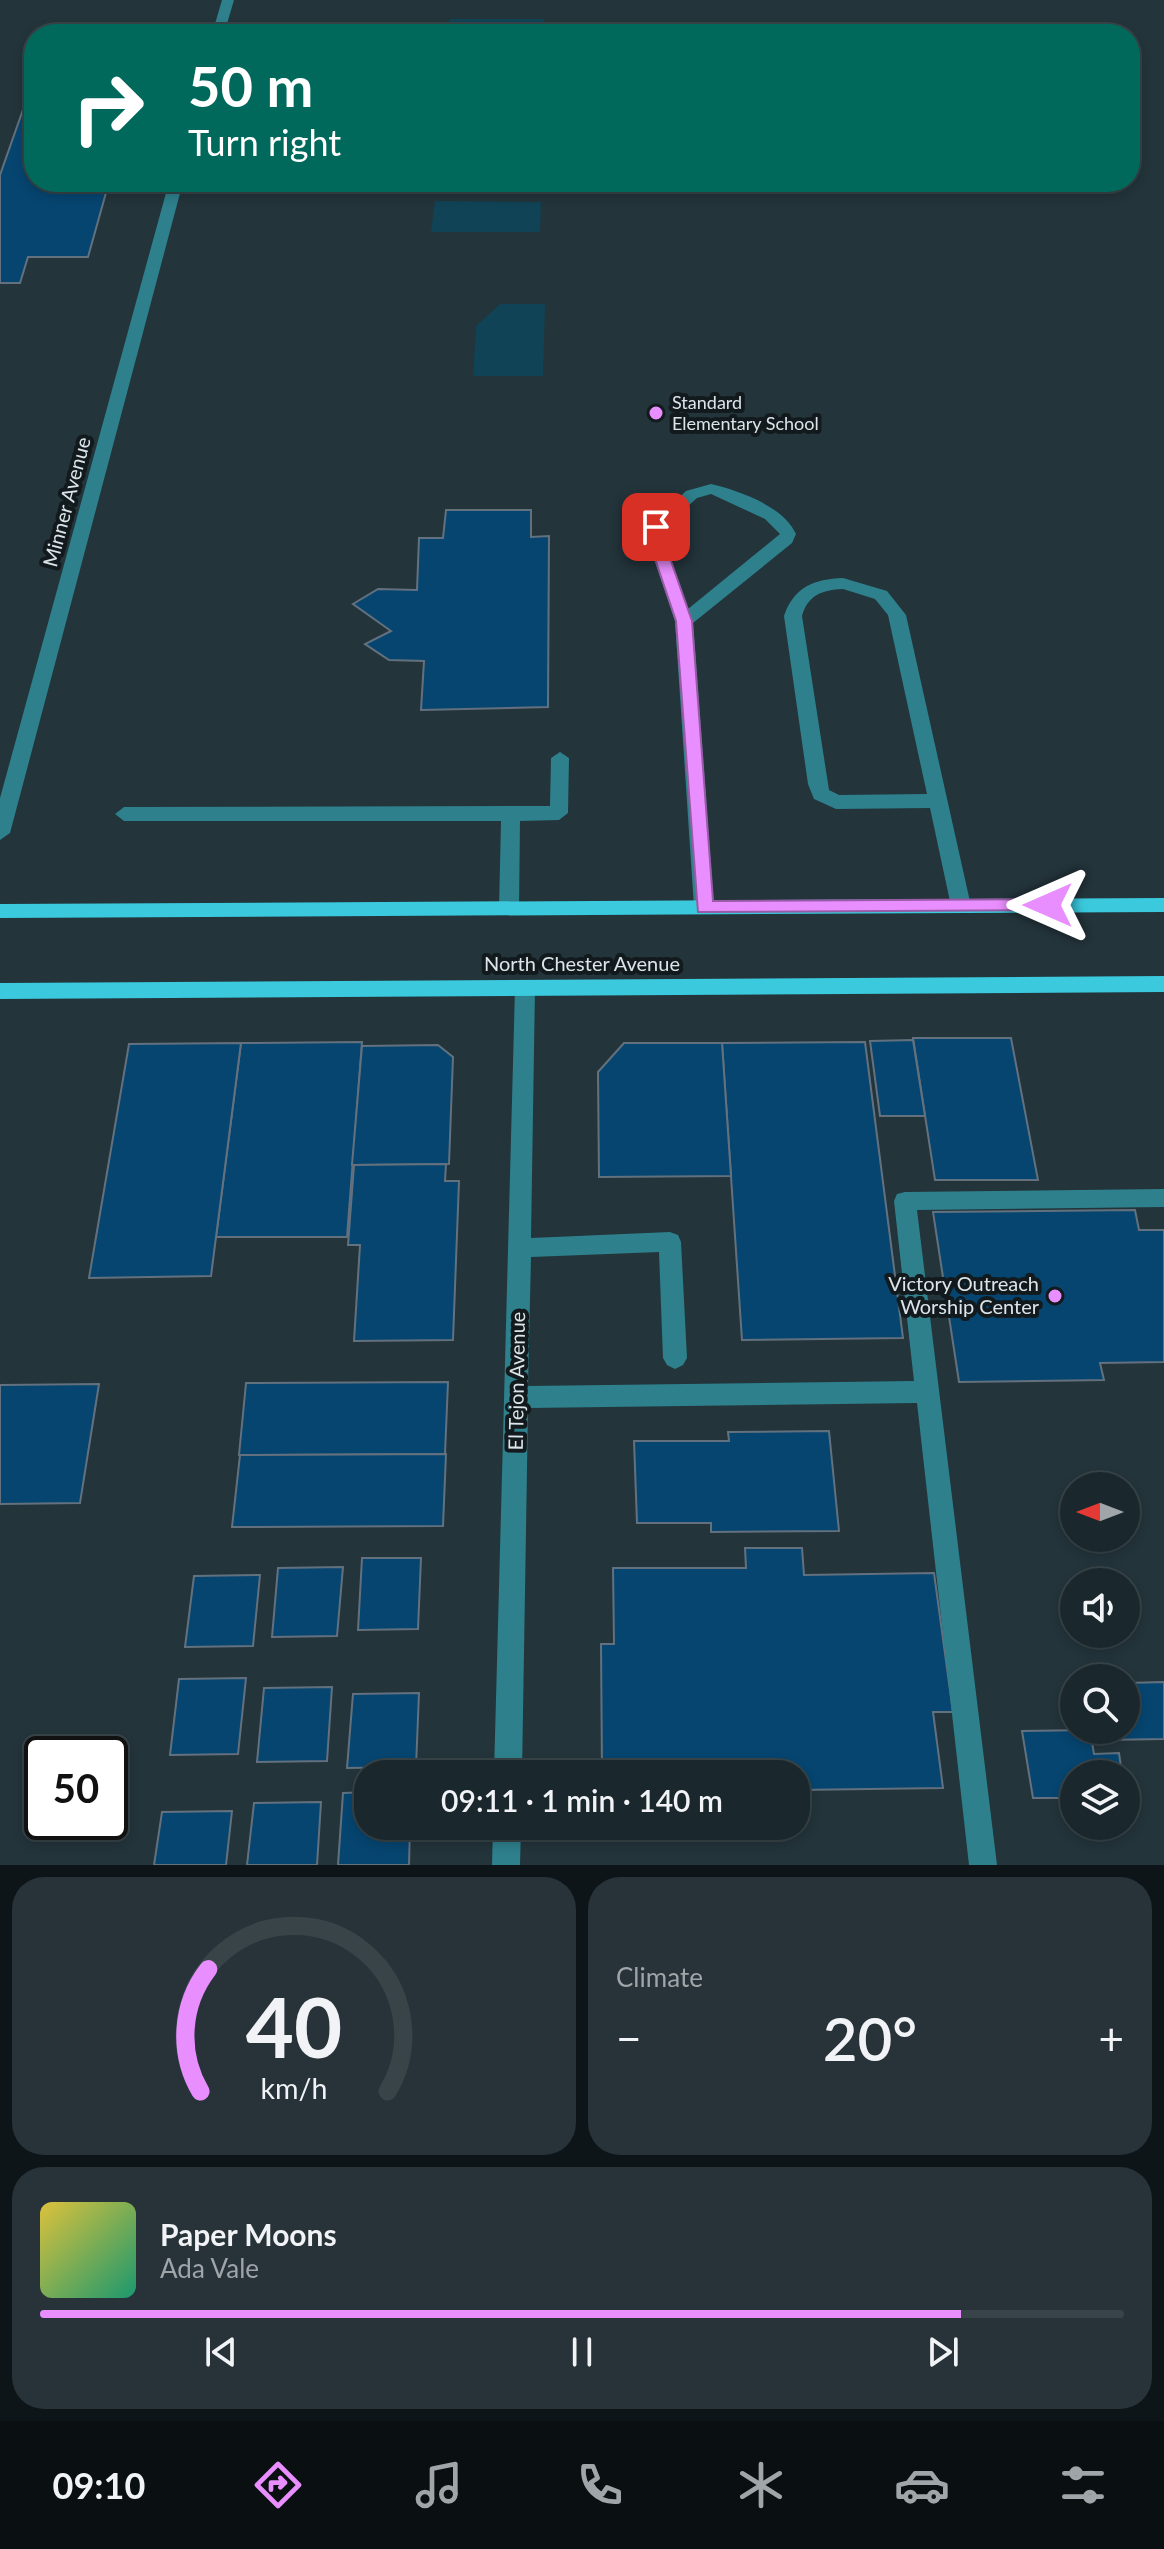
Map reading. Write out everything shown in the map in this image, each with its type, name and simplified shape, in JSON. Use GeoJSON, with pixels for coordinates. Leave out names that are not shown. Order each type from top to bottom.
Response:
{"type":"FeatureCollection","features":[{"type":"Feature","properties":{"kind":"main road"},"geometry":{"type":"LineString","coordinates":[[0,911],[1164,905]]}},
{"type":"Feature","properties":{"kind":"main road","name":"North Chester Avenue"},"geometry":{"type":"LineString","coordinates":[[0,991],[1164,984]]}},
{"type":"Feature","properties":{"kind":"street"},"geometry":{"type":"LineString","coordinates":[[221,24],[228,0]]}},
{"type":"Feature","properties":{"kind":"street","name":"Minner Avenue"},"geometry":{"type":"LineString","coordinates":[[0,833],[173,192]]}},
{"type":"Feature","properties":{"kind":"street"},"geometry":{"type":"LineString","coordinates":[[684,621],[786,539],[788,534],[783,523],[726,491],[704,488],[688,495],[656,527],[657,544],[684,621],[704,907]]}},
{"type":"Feature","properties":{"kind":"street"},"geometry":{"type":"LineString","coordinates":[[938,801],[836,802],[821,794],[793,616],[797,602],[808,591],[824,585],[859,586],[881,595],[897,615],[938,801],[961,906]]}},
{"type":"Feature","properties":{"kind":"street"},"geometry":{"type":"LineString","coordinates":[[124,814],[559,813],[560,758]]}},
{"type":"Feature","properties":{"kind":"street"},"geometry":{"type":"LineString","coordinates":[[509,909],[511,814]]}},
{"type":"Feature","properties":{"kind":"street","name":"El Tejon Avenue"},"geometry":{"type":"LineString","coordinates":[[508,1760],[525,988]]}},
{"type":"Feature","properties":{"kind":"street"},"geometry":{"type":"LineString","coordinates":[[983,1865],[905,1201],[1164,1198]]}},
{"type":"Feature","properties":{"kind":"street"},"geometry":{"type":"LineString","coordinates":[[520,1248],[670,1242],[675,1358]]}},
{"type":"Feature","properties":{"kind":"street"},"geometry":{"type":"LineString","coordinates":[[516,1397],[927,1392]]}},
{"type":"Feature","properties":{"kind":"street"},"geometry":{"type":"LineString","coordinates":[[506,1865],[507,1840]]}},
{"type":"Feature","properties":{"kind":"shaded area"},"geometry":{"type":"Polygon","coordinates":[[[449,19],[544,19],[544,24],[449,24],[449,19]]]}},
{"type":"Feature","properties":{"kind":"shaded area"},"geometry":{"type":"Polygon","coordinates":[[[435,201],[541,202],[540,232],[431,232],[435,201]]]}},
{"type":"Feature","properties":{"kind":"shaded area"},"geometry":{"type":"Polygon","coordinates":[[[500,304],[545,304],[543,376],[473,376],[476,326],[500,304]]]}},
{"type":"Feature","properties":{"kind":"building"},"geometry":{"type":"Polygon","coordinates":[[[24,107],[24,192],[106,192],[88,257],[28,257],[20,283],[0,283],[0,175],[24,107]]]}},
{"type":"Feature","properties":{"kind":"building"},"geometry":{"type":"Polygon","coordinates":[[[446,510],[531,510],[531,537],[549,536],[548,707],[421,710],[424,661],[389,660],[365,644],[391,631],[353,604],[378,589],[417,590],[419,538],[443,538],[446,510]]]}},
{"type":"Feature","properties":{"kind":"building"},"geometry":{"type":"Polygon","coordinates":[[[913,1038],[1011,1038],[1038,1180],[935,1180],[913,1038]]]}},
{"type":"Feature","properties":{"kind":"building"},"geometry":{"type":"Polygon","coordinates":[[[913,1040],[925,1116],[880,1116],[870,1041],[913,1040]]]}},
{"type":"Feature","properties":{"kind":"building"},"geometry":{"type":"Polygon","coordinates":[[[362,1042],[347,1237],[216,1237],[241,1043],[362,1042]]]}},
{"type":"Feature","properties":{"kind":"building"},"geometry":{"type":"Polygon","coordinates":[[[865,1042],[903,1338],[742,1340],[722,1043],[865,1042]]]}},
{"type":"Feature","properties":{"kind":"building"},"geometry":{"type":"Polygon","coordinates":[[[241,1043],[211,1276],[89,1278],[129,1044],[241,1043]]]}},
{"type":"Feature","properties":{"kind":"building"},"geometry":{"type":"Polygon","coordinates":[[[624,1043],[722,1043],[731,1176],[599,1177],[598,1072],[624,1043]]]}},
{"type":"Feature","properties":{"kind":"building"},"geometry":{"type":"Polygon","coordinates":[[[438,1045],[453,1057],[449,1164],[352,1165],[362,1046],[438,1045]]]}},
{"type":"Feature","properties":{"kind":"building"},"geometry":{"type":"Polygon","coordinates":[[[446,1164],[445,1181],[459,1181],[453,1340],[354,1341],[360,1245],[348,1245],[354,1165],[446,1164]]]}},
{"type":"Feature","properties":{"kind":"building","name":"Victory Outreach Worship Center"},"geometry":{"type":"Polygon","coordinates":[[[1135,1210],[1139,1230],[1164,1230],[1164,1362],[1100,1363],[1104,1380],[959,1382],[933,1212],[1135,1210]]]}},
{"type":"Feature","properties":{"kind":"building"},"geometry":{"type":"Polygon","coordinates":[[[448,1382],[445,1454],[239,1455],[246,1383],[448,1382]]]}},
{"type":"Feature","properties":{"kind":"building"},"geometry":{"type":"Polygon","coordinates":[[[99,1384],[80,1503],[0,1504],[0,1385],[99,1384]]]}},
{"type":"Feature","properties":{"kind":"building"},"geometry":{"type":"Polygon","coordinates":[[[829,1431],[839,1531],[711,1532],[711,1523],[637,1523],[634,1441],[729,1441],[728,1432],[829,1431]]]}},
{"type":"Feature","properties":{"kind":"building"},"geometry":{"type":"Polygon","coordinates":[[[446,1454],[443,1526],[232,1527],[240,1455],[446,1454]]]}},
{"type":"Feature","properties":{"kind":"building"},"geometry":{"type":"Polygon","coordinates":[[[745,1548],[802,1548],[804,1575],[934,1573],[953,1712],[933,1712],[943,1788],[810,1790],[810,1760],[602,1760],[601,1644],[614,1644],[613,1568],[746,1568],[745,1548]]]}},
{"type":"Feature","properties":{"kind":"building"},"geometry":{"type":"Polygon","coordinates":[[[362,1558],[421,1558],[418,1629],[358,1630],[362,1558]]]}},
{"type":"Feature","properties":{"kind":"building"},"geometry":{"type":"Polygon","coordinates":[[[343,1567],[337,1636],[272,1637],[278,1568],[343,1567]]]}},
{"type":"Feature","properties":{"kind":"building"},"geometry":{"type":"Polygon","coordinates":[[[260,1575],[253,1646],[185,1647],[194,1576],[260,1575]]]}},
{"type":"Feature","properties":{"kind":"building"},"geometry":{"type":"Polygon","coordinates":[[[246,1678],[238,1754],[170,1755],[179,1679],[246,1678]]]}},
{"type":"Feature","properties":{"kind":"building"},"geometry":{"type":"Polygon","coordinates":[[[1164,1682],[1164,1739],[1140,1739],[1140,1683],[1164,1682]]]}},
{"type":"Feature","properties":{"kind":"building"},"geometry":{"type":"Polygon","coordinates":[[[332,1687],[327,1761],[257,1762],[264,1688],[332,1687]]]}},
{"type":"Feature","properties":{"kind":"building"},"geometry":{"type":"Polygon","coordinates":[[[419,1693],[416,1760],[354,1760],[354,1768],[347,1768],[353,1694],[419,1693]]]}},
{"type":"Feature","properties":{"kind":"building"},"geometry":{"type":"Polygon","coordinates":[[[1060,1730],[1060,1744],[1092,1744],[1094,1754],[1119,1753],[1120,1760],[1060,1760],[1060,1798],[1033,1798],[1022,1731],[1060,1730]]]}},
{"type":"Feature","properties":{"kind":"building"},"geometry":{"type":"Polygon","coordinates":[[[343,1793],[354,1793],[354,1840],[410,1840],[409,1865],[338,1865],[343,1793]]]}},
{"type":"Feature","properties":{"kind":"building"},"geometry":{"type":"Polygon","coordinates":[[[321,1802],[317,1865],[247,1865],[254,1803],[321,1802]]]}},
{"type":"Feature","properties":{"kind":"building"},"geometry":{"type":"Polygon","coordinates":[[[232,1811],[226,1865],[154,1865],[162,1812],[232,1811]]]}},
{"type":"Feature","properties":{"kind":"place","name":"Standard Elementary School"},"geometry":{"type":"Point","coordinates":[656,413]}},
{"type":"Feature","properties":{"kind":"place","name":"Victory Outreach Worship Center"},"geometry":{"type":"Point","coordinates":[1055,1296]}},
{"type":"Feature","properties":{"kind":"route"},"geometry":{"type":"LineString","coordinates":[[656,527],[654,534],[684,621],[704,907],[1048,905]]}}]}
